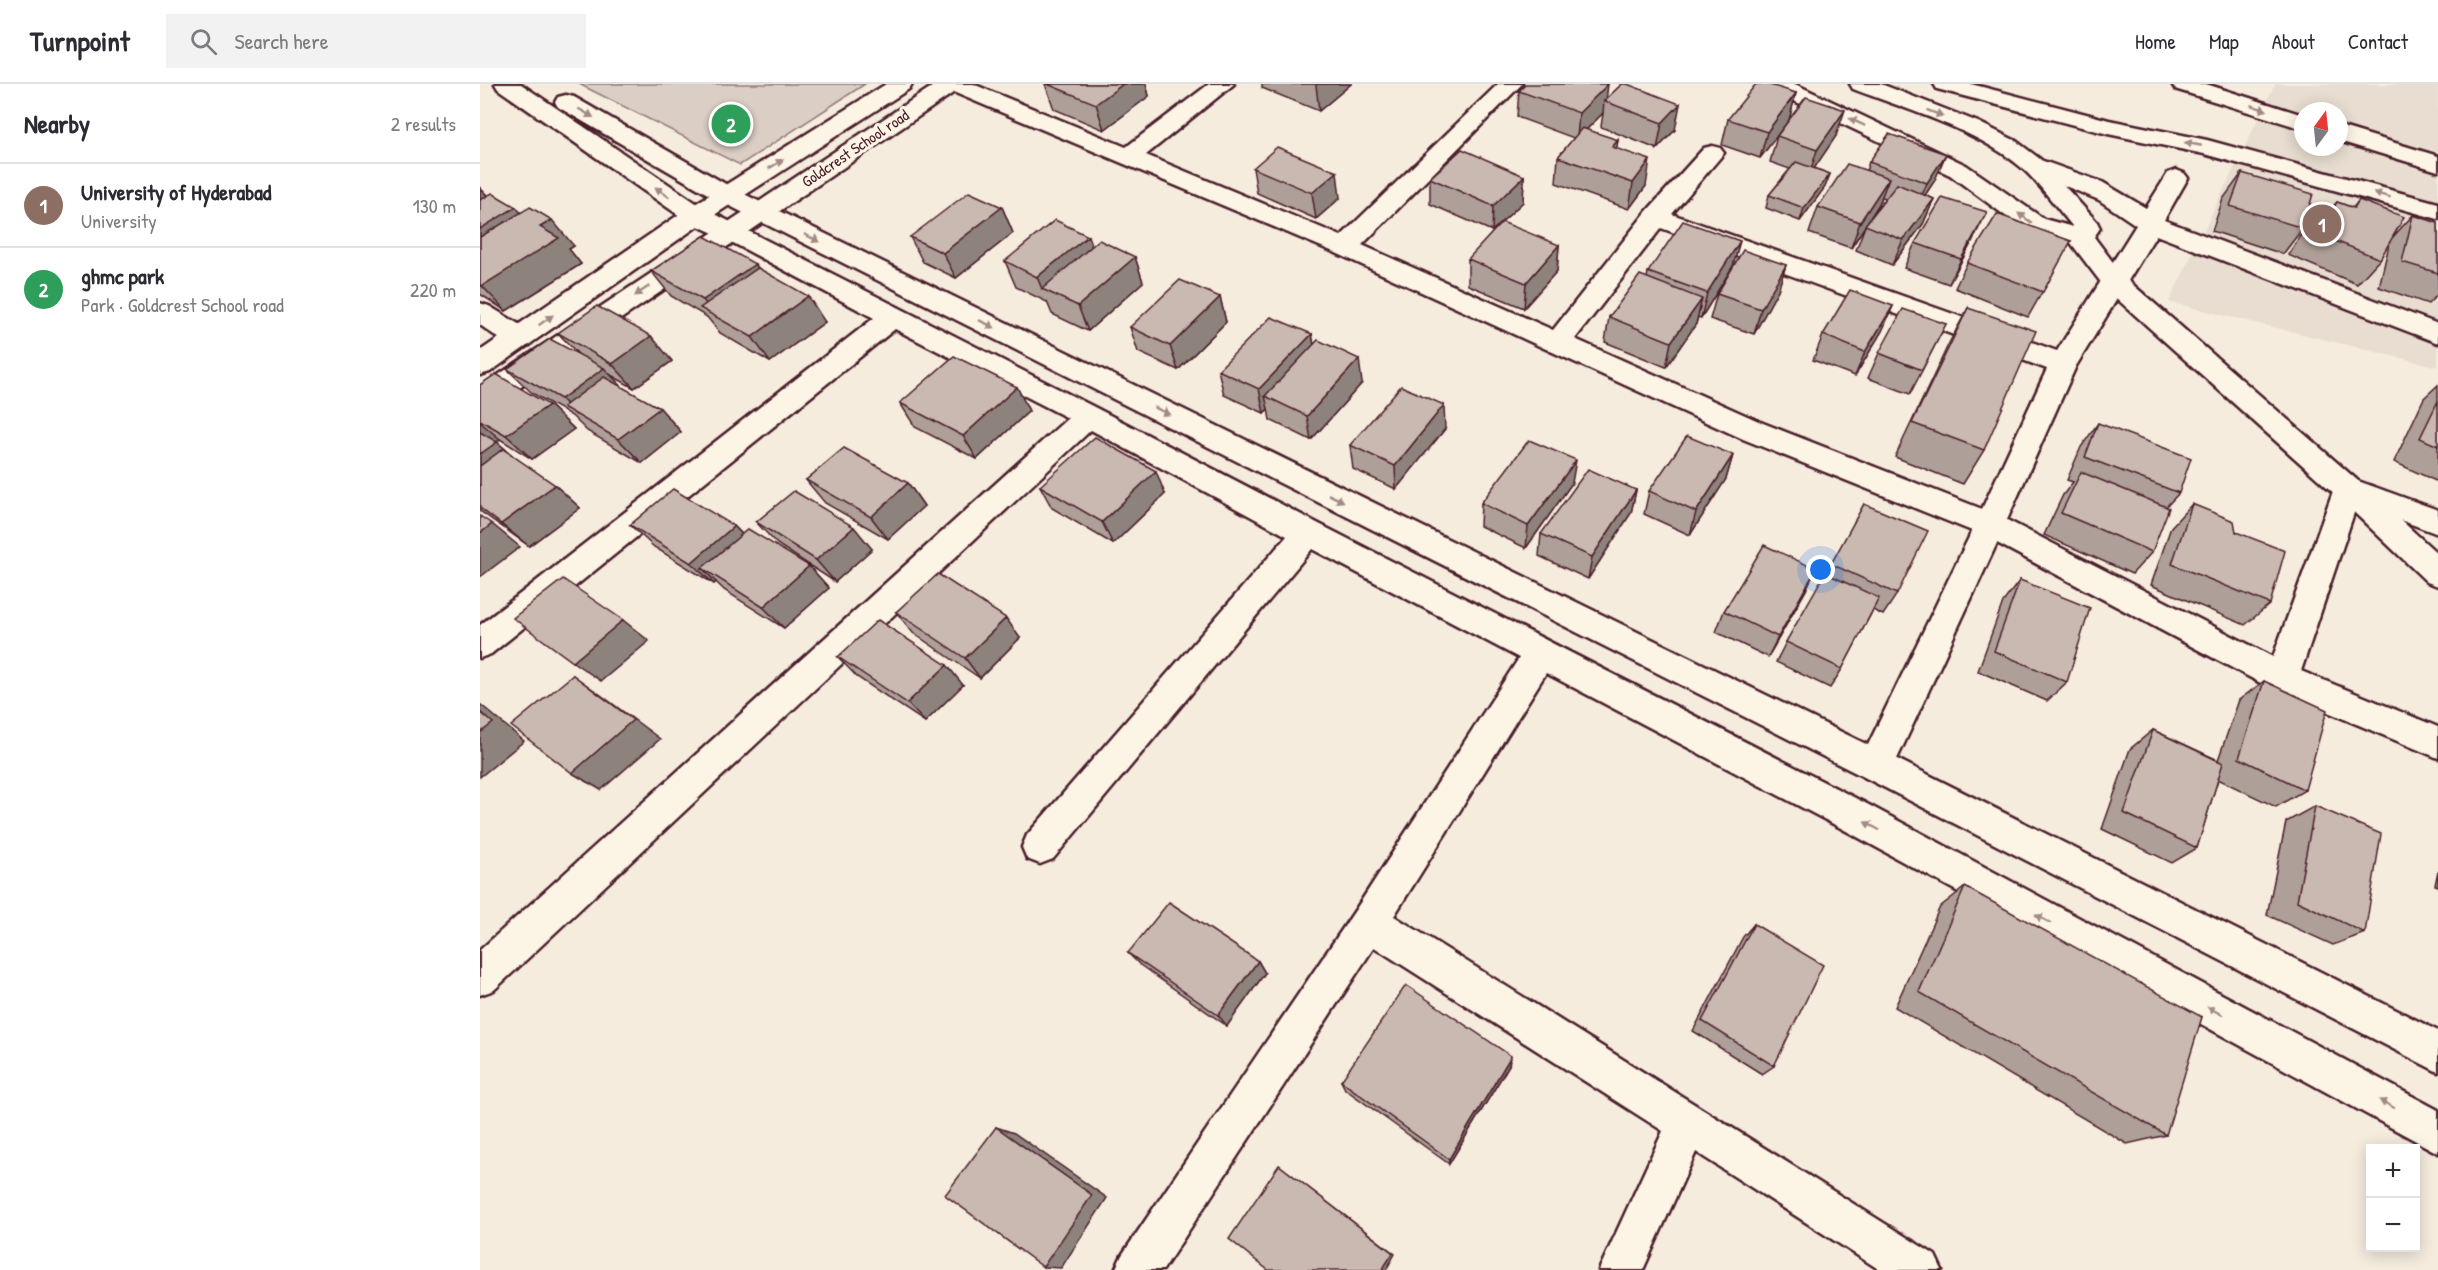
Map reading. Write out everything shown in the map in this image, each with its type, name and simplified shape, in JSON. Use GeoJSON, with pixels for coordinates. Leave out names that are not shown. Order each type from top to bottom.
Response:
{"type":"FeatureCollection","features":[{"type":"Feature","properties":{"kind":"street"},"geometry":{"type":"LineString","coordinates":[[506,84],[696,215],[1088,416],[1308,533],[1863,821],[2438,1132]]}},
{"type":"Feature","properties":{"kind":"street"},"geometry":{"type":"LineString","coordinates":[[536,84],[760,212],[1876,766],[2438,1052]]}},
{"type":"Feature","properties":{"kind":"street","name":"Goldcrest School road"},"geometry":{"type":"LineString","coordinates":[[480,364],[696,215],[902,84]]}},
{"type":"Feature","properties":{"kind":"street"},"geometry":{"type":"LineString","coordinates":[[952,84],[1345,247],[1753,431],[1990,525],[2282,678],[2438,743]]}},
{"type":"Feature","properties":{"kind":"street","name":"Goldcrest School road"},"geometry":{"type":"LineString","coordinates":[[480,401],[952,84]]}},
{"type":"Feature","properties":{"kind":"street"},"geometry":{"type":"LineString","coordinates":[[1130,156],[1222,84]]}},
{"type":"Feature","properties":{"kind":"street"},"geometry":{"type":"LineString","coordinates":[[1345,247],[1511,84]]}},
{"type":"Feature","properties":{"kind":"street"},"geometry":{"type":"LineString","coordinates":[[1777,84],[1958,170],[2035,225],[2080,237],[2115,283],[2347,488],[2438,573]]}},
{"type":"Feature","properties":{"kind":"street"},"geometry":{"type":"LineString","coordinates":[[1861,84],[1970,127],[2008,146],[2032,164],[2088,228],[2080,237]]}},
{"type":"Feature","properties":{"kind":"street"},"geometry":{"type":"LineString","coordinates":[[1945,84],[2108,127],[2207,147],[2438,211]]}},
{"type":"Feature","properties":{"kind":"street"},"geometry":{"type":"LineString","coordinates":[[2183,84],[2294,119]]}},
{"type":"Feature","properties":{"kind":"street"},"geometry":{"type":"LineString","coordinates":[[2348,136],[2438,164]]}},
{"type":"Feature","properties":{"kind":"street"},"geometry":{"type":"LineString","coordinates":[[1557,343],[1656,216],[1712,153]]}},
{"type":"Feature","properties":{"kind":"street"},"geometry":{"type":"LineString","coordinates":[[2032,164],[2095,187],[2118,199],[2149,223],[2438,334]]}},
{"type":"Feature","properties":{"kind":"street"},"geometry":{"type":"LineString","coordinates":[[1876,766],[1990,525],[2062,364],[2115,283],[2176,178]]}},
{"type":"Feature","properties":{"kind":"street"},"geometry":{"type":"LineString","coordinates":[[1656,216],[2062,364]]}},
{"type":"Feature","properties":{"kind":"street"},"geometry":{"type":"LineString","coordinates":[[480,312],[520,338]]}},
{"type":"Feature","properties":{"kind":"street"},"geometry":{"type":"LineString","coordinates":[[480,644],[893,317]]}},
{"type":"Feature","properties":{"kind":"street"},"geometry":{"type":"LineString","coordinates":[[480,976],[1088,416]]}},
{"type":"Feature","properties":{"kind":"street"},"geometry":{"type":"LineString","coordinates":[[2347,488],[2438,522]]}},
{"type":"Feature","properties":{"kind":"street"},"geometry":{"type":"LineString","coordinates":[[2282,678],[2347,488]]}},
{"type":"Feature","properties":{"kind":"street"},"geometry":{"type":"LineString","coordinates":[[1040,848],[1308,533]]}},
{"type":"Feature","properties":{"kind":"street"},"geometry":{"type":"LineString","coordinates":[[1137,1270],[1369,922],[1541,653]]}},
{"type":"Feature","properties":{"kind":"street"},"geometry":{"type":"LineString","coordinates":[[1369,922],[1920,1270]]}},
{"type":"Feature","properties":{"kind":"street"},"geometry":{"type":"LineString","coordinates":[[1621,1270],[1688,1123]]}},
{"type":"Feature","properties":{"kind":"shaded area"},"geometry":{"type":"Polygon","coordinates":[[[579,84],[865,84],[740,165],[579,84]]]}},
{"type":"Feature","properties":{"kind":"shaded area"},"geometry":{"type":"Polygon","coordinates":[[[2275,84],[2438,84],[2438,367],[2169,302],[2275,84]]]}},
{"type":"Feature","properties":{"kind":"building"},"geometry":{"type":"Polygon","coordinates":[[[1047,84],[1123,84],[1096,104],[1047,84]]]}},
{"type":"Feature","properties":{"kind":"building"},"geometry":{"type":"Polygon","coordinates":[[[1526,84],[1608,84],[1579,113],[1519,91],[1526,84]]]}},
{"type":"Feature","properties":{"kind":"building"},"geometry":{"type":"Polygon","coordinates":[[[1622,84],[1680,104],[1662,123],[1604,101],[1622,84]]]}},
{"type":"Feature","properties":{"kind":"building"},"geometry":{"type":"Polygon","coordinates":[[[1756,84],[1767,84],[1796,93],[1767,132],[1728,119],[1756,84]]]}},
{"type":"Feature","properties":{"kind":"building"},"geometry":{"type":"Polygon","coordinates":[[[1806,97],[1845,110],[1817,150],[1777,136],[1806,97]]]}},
{"type":"Feature","properties":{"kind":"building"},"geometry":{"type":"Polygon","coordinates":[[[1582,128],[1618,140],[1612,147],[1650,160],[1633,183],[1558,157],[1582,128]]]}},
{"type":"Feature","properties":{"kind":"building"},"geometry":{"type":"Polygon","coordinates":[[[1889,134],[1946,154],[1927,183],[1869,162],[1889,134]]]}},
{"type":"Feature","properties":{"kind":"building"},"geometry":{"type":"Polygon","coordinates":[[[1277,147],[1337,172],[1312,193],[1253,168],[1277,147]]]}},
{"type":"Feature","properties":{"kind":"building"},"geometry":{"type":"Polygon","coordinates":[[[1462,149],[1524,176],[1493,206],[1430,178],[1462,149]]]}},
{"type":"Feature","properties":{"kind":"building"},"geometry":{"type":"Polygon","coordinates":[[[1796,162],[1830,174],[1804,208],[1769,195],[1796,162]]]}},
{"type":"Feature","properties":{"kind":"building"},"geometry":{"type":"Polygon","coordinates":[[[1847,164],[1889,178],[1860,222],[1818,207],[1847,164]]]}},
{"type":"Feature","properties":{"kind":"building"},"geometry":{"type":"Polygon","coordinates":[[[2242,173],[2313,194],[2303,228],[2230,206],[2242,173]]]}},
{"type":"Feature","properties":{"kind":"building"},"geometry":{"type":"Polygon","coordinates":[[[1897,184],[1934,199],[1903,240],[1865,225],[1897,184]]]}},
{"type":"Feature","properties":{"kind":"building"},"geometry":{"type":"Polygon","coordinates":[[[969,192],[1002,207],[943,253],[910,237],[969,192]]]}},
{"type":"Feature","properties":{"kind":"building"},"geometry":{"type":"Polygon","coordinates":[[[492,193],[516,207],[480,229],[480,200],[492,193]]]}},
{"type":"Feature","properties":{"kind":"building"},"geometry":{"type":"Polygon","coordinates":[[[1942,198],[1987,212],[1961,259],[1915,243],[1942,198]]]}},
{"type":"Feature","properties":{"kind":"building"},"geometry":{"type":"Polygon","coordinates":[[[2359,200],[2404,217],[2380,259],[2308,230],[2323,207],[2332,211],[2337,202],[2354,208],[2359,200]]]}},
{"type":"Feature","properties":{"kind":"building"},"geometry":{"type":"Polygon","coordinates":[[[530,207],[552,220],[540,227],[559,238],[482,286],[480,284],[480,237],[530,207]]]}},
{"type":"Feature","properties":{"kind":"building"},"geometry":{"type":"Polygon","coordinates":[[[1997,214],[2071,241],[2043,292],[1967,263],[1997,214]]]}},
{"type":"Feature","properties":{"kind":"building"},"geometry":{"type":"Polygon","coordinates":[[[2413,215],[2438,223],[2438,273],[2402,262],[2413,215]]]}},
{"type":"Feature","properties":{"kind":"building"},"geometry":{"type":"Polygon","coordinates":[[[1055,220],[1088,236],[1037,277],[1005,261],[1055,220]]]}},
{"type":"Feature","properties":{"kind":"building"},"geometry":{"type":"Polygon","coordinates":[[[1683,221],[1740,241],[1707,293],[1648,272],[1683,221]]]}},
{"type":"Feature","properties":{"kind":"building"},"geometry":{"type":"Polygon","coordinates":[[[1502,222],[1559,245],[1526,283],[1468,259],[1502,222]]]}},
{"type":"Feature","properties":{"kind":"building"},"geometry":{"type":"Polygon","coordinates":[[[704,236],[755,264],[703,300],[651,271],[704,236]]]}},
{"type":"Feature","properties":{"kind":"building"},"geometry":{"type":"Polygon","coordinates":[[[1099,240],[1135,257],[1078,306],[1042,289],[1099,240]]]}},
{"type":"Feature","properties":{"kind":"building"},"geometry":{"type":"Polygon","coordinates":[[[1743,250],[1786,265],[1761,309],[1717,294],[1743,250]]]}},
{"type":"Feature","properties":{"kind":"building"},"geometry":{"type":"Polygon","coordinates":[[[758,268],[808,296],[752,337],[700,308],[758,268]]]}},
{"type":"Feature","properties":{"kind":"building"},"geometry":{"type":"Polygon","coordinates":[[[1640,275],[1702,299],[1671,342],[1609,317],[1640,275]]]}},
{"type":"Feature","properties":{"kind":"building"},"geometry":{"type":"Polygon","coordinates":[[[1180,280],[1220,297],[1170,346],[1130,327],[1180,280]]]}},
{"type":"Feature","properties":{"kind":"building"},"geometry":{"type":"Polygon","coordinates":[[[1850,290],[1893,306],[1865,352],[1823,335],[1850,290]]]}},
{"type":"Feature","properties":{"kind":"building"},"geometry":{"type":"Polygon","coordinates":[[[597,306],[651,336],[612,364],[558,333],[597,306]]]}},
{"type":"Feature","properties":{"kind":"building"},"geometry":{"type":"Polygon","coordinates":[[[1968,308],[2036,331],[1984,450],[1912,423],[1968,308]]]}},
{"type":"Feature","properties":{"kind":"building"},"geometry":{"type":"Polygon","coordinates":[[[1903,309],[1946,324],[1922,370],[1879,353],[1903,309]]]}},
{"type":"Feature","properties":{"kind":"building"},"geometry":{"type":"Polygon","coordinates":[[[1271,317],[1312,334],[1259,389],[1218,370],[1271,317]]]}},
{"type":"Feature","properties":{"kind":"building"},"geometry":{"type":"Polygon","coordinates":[[[550,339],[604,368],[561,399],[507,369],[550,339]]]}},
{"type":"Feature","properties":{"kind":"building"},"geometry":{"type":"Polygon","coordinates":[[[1318,340],[1359,359],[1307,416],[1265,396],[1318,340]]]}},
{"type":"Feature","properties":{"kind":"building"},"geometry":{"type":"Polygon","coordinates":[[[954,356],[1017,387],[963,436],[900,403],[954,356]]]}},
{"type":"Feature","properties":{"kind":"building"},"geometry":{"type":"Polygon","coordinates":[[[496,374],[549,405],[506,435],[480,420],[480,385],[496,374]]]}},
{"type":"Feature","properties":{"kind":"building"},"geometry":{"type":"Polygon","coordinates":[[[604,377],[660,408],[618,439],[563,407],[604,377]]]}},
{"type":"Feature","properties":{"kind":"building"},"geometry":{"type":"Polygon","coordinates":[[[1401,386],[1444,405],[1395,466],[1350,445],[1401,386]]]}},
{"type":"Feature","properties":{"kind":"building"},"geometry":{"type":"Polygon","coordinates":[[[2438,401],[2438,446],[2420,438],[2438,401]]]}},
{"type":"Feature","properties":{"kind":"building"},"geometry":{"type":"Polygon","coordinates":[[[2098,423],[2191,458],[2179,493],[2085,457],[2098,423]]]}},
{"type":"Feature","properties":{"kind":"building"},"geometry":{"type":"Polygon","coordinates":[[[480,432],[497,442],[480,454],[480,432]]]}},
{"type":"Feature","properties":{"kind":"building"},"geometry":{"type":"Polygon","coordinates":[[[1687,436],[1733,455],[1696,512],[1649,491],[1687,436]]]}},
{"type":"Feature","properties":{"kind":"building"},"geometry":{"type":"Polygon","coordinates":[[[1095,437],[1156,471],[1102,522],[1040,486],[1095,437]]]}},
{"type":"Feature","properties":{"kind":"building"},"geometry":{"type":"Polygon","coordinates":[[[1529,440],[1576,460],[1528,526],[1481,503],[1529,440]]]}},
{"type":"Feature","properties":{"kind":"building"},"geometry":{"type":"Polygon","coordinates":[[[844,448],[908,483],[871,517],[806,480],[844,448]]]}},
{"type":"Feature","properties":{"kind":"building"},"geometry":{"type":"Polygon","coordinates":[[[503,449],[555,485],[501,524],[480,508],[480,466],[503,449]]]}},
{"type":"Feature","properties":{"kind":"building"},"geometry":{"type":"Polygon","coordinates":[[[1588,469],[1636,490],[1592,557],[1541,534],[1588,469]]]}},
{"type":"Feature","properties":{"kind":"building"},"geometry":{"type":"Polygon","coordinates":[[[2081,472],[2169,508],[2152,552],[2061,513],[2081,472]]]}},
{"type":"Feature","properties":{"kind":"building"},"geometry":{"type":"Polygon","coordinates":[[[673,489],[734,526],[691,563],[630,525],[673,489]]]}},
{"type":"Feature","properties":{"kind":"building"},"geometry":{"type":"Polygon","coordinates":[[[794,491],[854,527],[816,560],[756,522],[794,491]]]}},
{"type":"Feature","properties":{"kind":"building"},"geometry":{"type":"Polygon","coordinates":[[[1864,504],[1928,531],[1897,594],[1831,564],[1864,504]]]}},
{"type":"Feature","properties":{"kind":"building"},"geometry":{"type":"Polygon","coordinates":[[[2192,504],[2234,521],[2236,532],[2285,551],[2270,604],[2172,564],[2192,504]]]}},
{"type":"Feature","properties":{"kind":"building"},"geometry":{"type":"Polygon","coordinates":[[[480,516],[492,524],[480,533],[480,516]]]}},
{"type":"Feature","properties":{"kind":"building"},"geometry":{"type":"Polygon","coordinates":[[[748,529],[809,566],[763,607],[702,568],[748,529]]]}},
{"type":"Feature","properties":{"kind":"building"},"geometry":{"type":"Polygon","coordinates":[[[1764,545],[1816,569],[1778,637],[1724,611],[1764,545]]]}},
{"type":"Feature","properties":{"kind":"building"},"geometry":{"type":"Polygon","coordinates":[[[1825,573],[1879,598],[1842,669],[1786,642],[1825,573]]]}},
{"type":"Feature","properties":{"kind":"building"},"geometry":{"type":"Polygon","coordinates":[[[938,574],[1006,618],[965,658],[896,612],[938,574]]]}},
{"type":"Feature","properties":{"kind":"building"},"geometry":{"type":"Polygon","coordinates":[[[563,579],[623,620],[573,662],[513,618],[563,579]]]}},
{"type":"Feature","properties":{"kind":"building"},"geometry":{"type":"Polygon","coordinates":[[[2020,580],[2090,608],[2067,682],[1994,651],[2020,580]]]}},
{"type":"Feature","properties":{"kind":"building"},"geometry":{"type":"Polygon","coordinates":[[[878,620],[947,665],[907,703],[838,657],[878,620]]]}},
{"type":"Feature","properties":{"kind":"building"},"geometry":{"type":"Polygon","coordinates":[[[573,675],[633,720],[572,773],[511,726],[573,675]]]}},
{"type":"Feature","properties":{"kind":"building"},"geometry":{"type":"Polygon","coordinates":[[[2264,681],[2327,710],[2305,790],[2239,758],[2264,681]]]}},
{"type":"Feature","properties":{"kind":"building"},"geometry":{"type":"Polygon","coordinates":[[[480,712],[493,723],[480,733],[480,712]]]}},
{"type":"Feature","properties":{"kind":"building"},"geometry":{"type":"Polygon","coordinates":[[[2153,730],[2223,763],[2197,848],[2124,813],[2153,730]]]}},
{"type":"Feature","properties":{"kind":"building"},"geometry":{"type":"Polygon","coordinates":[[[2315,806],[2381,834],[2365,933],[2297,901],[2315,806]]]}},
{"type":"Feature","properties":{"kind":"building"},"geometry":{"type":"Polygon","coordinates":[[[1965,887],[2202,1017],[2166,1135],[1919,992],[1965,887]]]}},
{"type":"Feature","properties":{"kind":"building"},"geometry":{"type":"Polygon","coordinates":[[[1169,902],[1258,961],[1218,1015],[1128,953],[1169,902]]]}},
{"type":"Feature","properties":{"kind":"building"},"geometry":{"type":"Polygon","coordinates":[[[1754,924],[1823,965],[1774,1066],[1702,1021],[1754,924]]]}},
{"type":"Feature","properties":{"kind":"building"},"geometry":{"type":"Polygon","coordinates":[[[1406,985],[1511,1056],[1449,1159],[1341,1081],[1406,985]]]}},
{"type":"Feature","properties":{"kind":"building"},"geometry":{"type":"Polygon","coordinates":[[[996,1127],[1092,1195],[1043,1267],[945,1195],[996,1127]]]}},
{"type":"Feature","properties":{"kind":"building"},"geometry":{"type":"Polygon","coordinates":[[[1279,1165],[1393,1253],[1382,1270],[1268,1270],[1229,1239],[1279,1165]]]}},
{"type":"Feature","properties":{"kind":"place","name":"ghmc park"},"geometry":{"type":"Point","coordinates":[731,124]}},
{"type":"Feature","properties":{"kind":"place","name":"University of Hyderabad"},"geometry":{"type":"Point","coordinates":[2322,224]}}]}
